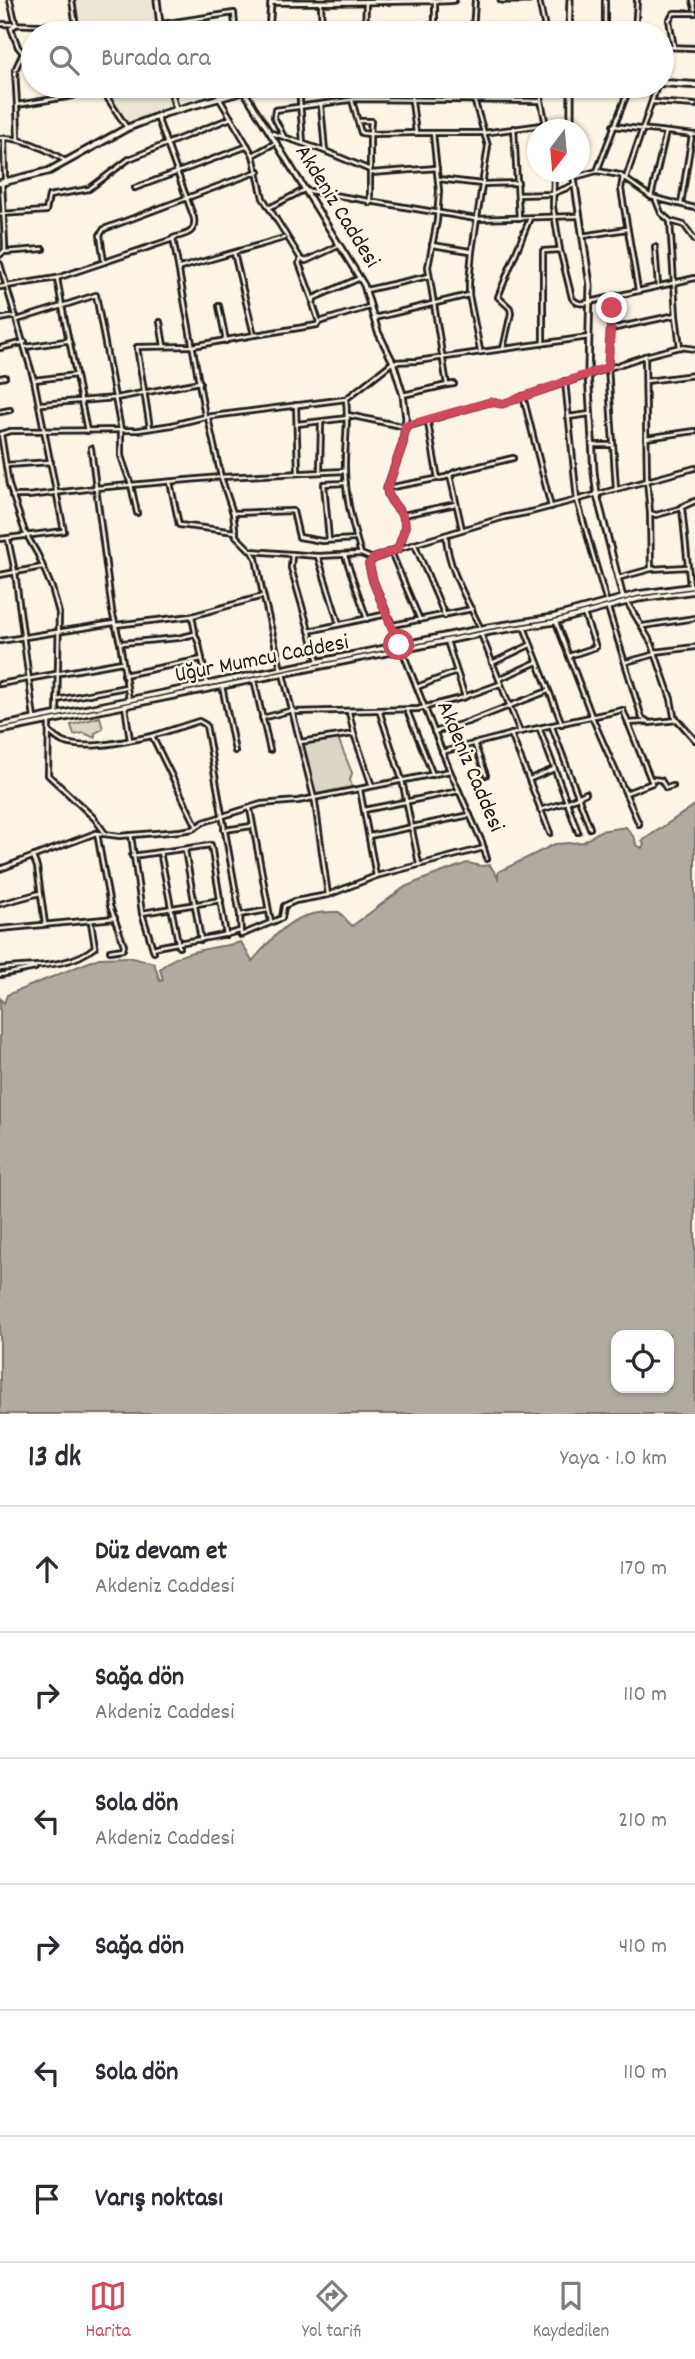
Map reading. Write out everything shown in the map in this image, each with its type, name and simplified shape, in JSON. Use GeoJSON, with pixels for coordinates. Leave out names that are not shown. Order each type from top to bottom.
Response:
{"type":"FeatureCollection","features":[{"type":"Feature","properties":{"kind":"main road"},"geometry":{"type":"LineString","coordinates":[[674,85],[695,85]]}},
{"type":"Feature","properties":{"kind":"main road"},"geometry":{"type":"LineString","coordinates":[[3,183],[49,171],[127,128],[216,98]]}},
{"type":"Feature","properties":{"kind":"street"},"geometry":{"type":"LineString","coordinates":[[10,0],[16,25]]}},
{"type":"Feature","properties":{"kind":"street"},"geometry":{"type":"LineString","coordinates":[[72,0],[75,21]]}},
{"type":"Feature","properties":{"kind":"street"},"geometry":{"type":"LineString","coordinates":[[157,0],[160,21]]}},
{"type":"Feature","properties":{"kind":"street"},"geometry":{"type":"LineString","coordinates":[[270,21],[271,1],[366,3],[415,0],[435,3],[454,0]]}},
{"type":"Feature","properties":{"kind":"street"},"geometry":{"type":"LineString","coordinates":[[473,21],[475,0]]}},
{"type":"Feature","properties":{"kind":"street"},"geometry":{"type":"LineString","coordinates":[[501,0],[529,0]]}},
{"type":"Feature","properties":{"kind":"street"},"geometry":{"type":"LineString","coordinates":[[539,0],[543,21]]}},
{"type":"Feature","properties":{"kind":"street"},"geometry":{"type":"LineString","coordinates":[[569,21],[570,0]]}},
{"type":"Feature","properties":{"kind":"street"},"geometry":{"type":"LineString","coordinates":[[605,0],[605,21]]}},
{"type":"Feature","properties":{"kind":"street"},"geometry":{"type":"LineString","coordinates":[[636,21],[637,0]]}},
{"type":"Feature","properties":{"kind":"street"},"geometry":{"type":"LineString","coordinates":[[669,21],[674,13],[695,12],[693,0]]}},
{"type":"Feature","properties":{"kind":"street"},"geometry":{"type":"LineString","coordinates":[[321,3],[321,21]]}},
{"type":"Feature","properties":{"kind":"street"},"geometry":{"type":"LineString","coordinates":[[365,21],[366,3]]}},
{"type":"Feature","properties":{"kind":"street"},"geometry":{"type":"LineString","coordinates":[[435,3],[436,21]]}},
{"type":"Feature","properties":{"kind":"street"},"geometry":{"type":"LineString","coordinates":[[180,21],[234,13],[235,21]]}},
{"type":"Feature","properties":{"kind":"street"},"geometry":{"type":"LineString","coordinates":[[0,24],[21,25]]}},
{"type":"Feature","properties":{"kind":"street"},"geometry":{"type":"LineString","coordinates":[[16,25],[11,28],[21,51]]}},
{"type":"Feature","properties":{"kind":"street"},"geometry":{"type":"LineString","coordinates":[[674,47],[695,48]]}},
{"type":"Feature","properties":{"kind":"street"},"geometry":{"type":"LineString","coordinates":[[18,139],[15,70],[21,57]]}},
{"type":"Feature","properties":{"kind":"street"},"geometry":{"type":"LineString","coordinates":[[17,105],[61,98]]}},
{"type":"Feature","properties":{"kind":"street"},"geometry":{"type":"LineString","coordinates":[[108,98],[127,128]]}},
{"type":"Feature","properties":{"kind":"street"},"geometry":{"type":"LineString","coordinates":[[173,98],[176,110]]}},
{"type":"Feature","properties":{"kind":"street"},"geometry":{"type":"LineString","coordinates":[[220,98],[253,155],[259,171],[263,198],[301,259],[306,261],[338,246]]}},
{"type":"Feature","properties":{"kind":"street","name":"Akdeniz Caddesi"},"geometry":{"type":"LineString","coordinates":[[248,98],[360,278],[373,318],[393,362],[403,395],[405,426],[403,443],[387,489]]}},
{"type":"Feature","properties":{"kind":"street"},"geometry":{"type":"LineString","coordinates":[[300,98],[303,143]]}},
{"type":"Feature","properties":{"kind":"street"},"geometry":{"type":"LineString","coordinates":[[541,98],[545,119]]}},
{"type":"Feature","properties":{"kind":"street"},"geometry":{"type":"LineString","coordinates":[[571,98],[571,119]]}},
{"type":"Feature","properties":{"kind":"street"},"geometry":{"type":"LineString","coordinates":[[597,171],[625,98]]}},
{"type":"Feature","properties":{"kind":"street"},"geometry":{"type":"LineString","coordinates":[[638,290],[621,189],[654,98]]}},
{"type":"Feature","properties":{"kind":"street"},"geometry":{"type":"LineString","coordinates":[[412,99],[416,133]]}},
{"type":"Feature","properties":{"kind":"street"},"geometry":{"type":"LineString","coordinates":[[284,137],[274,117],[274,111],[352,100],[541,101]]}},
{"type":"Feature","properties":{"kind":"street"},"geometry":{"type":"LineString","coordinates":[[352,100],[361,133],[483,133],[527,126]]}},
{"type":"Feature","properties":{"kind":"street"},"geometry":{"type":"LineString","coordinates":[[475,100],[488,146],[476,219],[469,295],[480,352]]}},
{"type":"Feature","properties":{"kind":"street"},"geometry":{"type":"LineString","coordinates":[[652,101],[695,106]]}},
{"type":"Feature","properties":{"kind":"street"},"geometry":{"type":"LineString","coordinates":[[321,104],[325,151]]}},
{"type":"Feature","properties":{"kind":"street"},"geometry":{"type":"LineString","coordinates":[[0,287],[57,278],[194,229],[194,218],[157,117]]}},
{"type":"Feature","properties":{"kind":"street"},"geometry":{"type":"LineString","coordinates":[[2,214],[46,211],[49,196],[89,189],[129,159],[231,118]]}},
{"type":"Feature","properties":{"kind":"street"},"geometry":{"type":"LineString","coordinates":[[358,121],[371,121],[370,203]]}},
{"type":"Feature","properties":{"kind":"street"},"geometry":{"type":"LineString","coordinates":[[613,126],[694,135],[681,204]]}},
{"type":"Feature","properties":{"kind":"street"},"geometry":{"type":"LineString","coordinates":[[514,128],[519,218]]}},
{"type":"Feature","properties":{"kind":"street"},"geometry":{"type":"LineString","coordinates":[[268,132],[325,151],[370,171],[437,168]]}},
{"type":"Feature","properties":{"kind":"street"},"geometry":{"type":"LineString","coordinates":[[666,132],[653,198],[661,213],[670,221],[684,225],[695,240]]}},
{"type":"Feature","properties":{"kind":"street"},"geometry":{"type":"LineString","coordinates":[[433,133],[439,179],[438,214],[429,276],[447,386]]}},
{"type":"Feature","properties":{"kind":"street"},"geometry":{"type":"LineString","coordinates":[[1,253],[5,250],[2,138],[18,139],[51,152],[67,162]]}},
{"type":"Feature","properties":{"kind":"street"},"geometry":{"type":"LineString","coordinates":[[253,155],[275,143]]}},
{"type":"Feature","properties":{"kind":"street"},"geometry":{"type":"LineString","coordinates":[[135,188],[248,146]]}},
{"type":"Feature","properties":{"kind":"street"},"geometry":{"type":"LineString","coordinates":[[104,262],[100,235],[103,229],[259,171]]}},
{"type":"Feature","properties":{"kind":"street"},"geometry":{"type":"LineString","coordinates":[[590,173],[597,171],[624,177],[653,198],[695,208]]}},
{"type":"Feature","properties":{"kind":"street"},"geometry":{"type":"LineString","coordinates":[[439,179],[482,184],[518,183]]}},
{"type":"Feature","properties":{"kind":"street"},"geometry":{"type":"LineString","coordinates":[[553,182],[552,194],[560,250],[572,299],[579,304],[695,278]]}},
{"type":"Feature","properties":{"kind":"street"},"geometry":{"type":"LineString","coordinates":[[574,182],[589,274],[587,373],[597,495],[623,598]]}},
{"type":"Feature","properties":{"kind":"street"},"geometry":{"type":"LineString","coordinates":[[519,195],[552,194],[574,185]]}},
{"type":"Feature","properties":{"kind":"street"},"geometry":{"type":"LineString","coordinates":[[269,208],[304,190],[476,219],[578,216]]}},
{"type":"Feature","properties":{"kind":"street"},"geometry":{"type":"LineString","coordinates":[[503,349],[511,313],[510,308],[498,297],[530,218]]}},
{"type":"Feature","properties":{"kind":"street"},"geometry":{"type":"LineString","coordinates":[[670,221],[680,347]]}},
{"type":"Feature","properties":{"kind":"street"},"geometry":{"type":"LineString","coordinates":[[688,229],[695,225]]}},
{"type":"Feature","properties":{"kind":"street"},"geometry":{"type":"LineString","coordinates":[[582,236],[628,229]]}},
{"type":"Feature","properties":{"kind":"street"},"geometry":{"type":"LineString","coordinates":[[173,238],[206,417],[238,539],[256,558],[318,818],[328,895]]}},
{"type":"Feature","properties":{"kind":"street"},"geometry":{"type":"LineString","coordinates":[[180,268],[286,238]]}},
{"type":"Feature","properties":{"kind":"street"},"geometry":{"type":"LineString","coordinates":[[432,245],[472,251]]}},
{"type":"Feature","properties":{"kind":"street"},"geometry":{"type":"LineString","coordinates":[[655,247],[658,286]]}},
{"type":"Feature","properties":{"kind":"street"},"geometry":{"type":"LineString","coordinates":[[1,253],[43,248]]}},
{"type":"Feature","properties":{"kind":"street"},"geometry":{"type":"LineString","coordinates":[[543,343],[543,251],[560,250]]}},
{"type":"Feature","properties":{"kind":"street"},"geometry":{"type":"LineString","coordinates":[[234,253],[254,335]]}},
{"type":"Feature","properties":{"kind":"street"},"geometry":{"type":"LineString","coordinates":[[301,259],[299,263],[319,322]]}},
{"type":"Feature","properties":{"kind":"street"},"geometry":{"type":"LineString","coordinates":[[0,264],[25,342],[46,432],[64,531],[0,539]]}},
{"type":"Feature","properties":{"kind":"street"},"geometry":{"type":"LineString","coordinates":[[366,290],[429,276]]}},
{"type":"Feature","properties":{"kind":"street"},"geometry":{"type":"LineString","coordinates":[[57,278],[86,431]]}},
{"type":"Feature","properties":{"kind":"street"},"geometry":{"type":"LineString","coordinates":[[313,300],[318,295],[360,278]]}},
{"type":"Feature","properties":{"kind":"street"},"geometry":{"type":"LineString","coordinates":[[0,319],[16,318],[96,295],[121,430],[121,456],[131,485],[136,513]]}},
{"type":"Feature","properties":{"kind":"street"},"geometry":{"type":"LineString","coordinates":[[373,318],[469,295]]}},
{"type":"Feature","properties":{"kind":"street"},"geometry":{"type":"LineString","coordinates":[[612,298],[608,367],[617,489]]}},
{"type":"Feature","properties":{"kind":"street"},"geometry":{"type":"LineString","coordinates":[[219,306],[226,341]]}},
{"type":"Feature","properties":{"kind":"street"},"geometry":{"type":"LineString","coordinates":[[150,428],[136,347],[192,346],[226,341],[317,325],[319,322],[369,307]]}},
{"type":"Feature","properties":{"kind":"street"},"geometry":{"type":"LineString","coordinates":[[611,329],[676,316]]}},
{"type":"Feature","properties":{"kind":"street"},"geometry":{"type":"LineString","coordinates":[[160,322],[164,346]]}},
{"type":"Feature","properties":{"kind":"street"},"geometry":{"type":"LineString","coordinates":[[57,717],[57,607],[12,496],[0,434],[11,431],[150,428],[206,417],[346,399],[393,362],[589,337]]}},
{"type":"Feature","properties":{"kind":"street"},"geometry":{"type":"LineString","coordinates":[[0,348],[25,342]]}},
{"type":"Feature","properties":{"kind":"street"},"geometry":{"type":"LineString","coordinates":[[26,347],[69,342]]}},
{"type":"Feature","properties":{"kind":"street"},"geometry":{"type":"LineString","coordinates":[[297,424],[348,417],[405,426],[428,422],[490,402],[502,404],[587,373],[645,356],[680,347],[695,349]]}},
{"type":"Feature","properties":{"kind":"street"},"geometry":{"type":"LineString","coordinates":[[645,356],[651,569]]}},
{"type":"Feature","properties":{"kind":"street"},"geometry":{"type":"LineString","coordinates":[[34,380],[76,375]]}},
{"type":"Feature","properties":{"kind":"street"},"geometry":{"type":"LineString","coordinates":[[646,380],[695,375]]}},
{"type":"Feature","properties":{"kind":"street"},"geometry":{"type":"LineString","coordinates":[[565,381],[577,500],[607,606],[645,722]]}},
{"type":"Feature","properties":{"kind":"street"},"geometry":{"type":"LineString","coordinates":[[39,404],[116,398],[200,382]]}},
{"type":"Feature","properties":{"kind":"street"},"geometry":{"type":"LineString","coordinates":[[403,395],[454,384]]}},
{"type":"Feature","properties":{"kind":"street"},"geometry":{"type":"LineString","coordinates":[[523,396],[551,507]]}},
{"type":"Feature","properties":{"kind":"street"},"geometry":{"type":"LineString","coordinates":[[346,399],[346,483],[360,554]]}},
{"type":"Feature","properties":{"kind":"street"},"geometry":{"type":"LineString","coordinates":[[296,405],[298,472]]}},
{"type":"Feature","properties":{"kind":"street"},"geometry":{"type":"LineString","coordinates":[[0,412],[10,410]]}},
{"type":"Feature","properties":{"kind":"street"},"geometry":{"type":"LineString","coordinates":[[568,417],[590,414]]}},
{"type":"Feature","properties":{"kind":"street"},"geometry":{"type":"LineString","coordinates":[[320,471],[321,422]]}},
{"type":"Feature","properties":{"kind":"street"},"geometry":{"type":"LineString","coordinates":[[428,422],[438,479]]}},
{"type":"Feature","properties":{"kind":"street"},"geometry":{"type":"LineString","coordinates":[[646,438],[695,432]]}},
{"type":"Feature","properties":{"kind":"street"},"geometry":{"type":"LineString","coordinates":[[592,445],[613,444]]}},
{"type":"Feature","properties":{"kind":"street"},"geometry":{"type":"LineString","coordinates":[[91,448],[128,700]]}},
{"type":"Feature","properties":{"kind":"street"},"geometry":{"type":"LineString","coordinates":[[398,549],[405,526],[403,515],[390,500],[387,489],[438,479],[513,458]]}},
{"type":"Feature","properties":{"kind":"street"},"geometry":{"type":"LineString","coordinates":[[6,465],[51,462]]}},
{"type":"Feature","properties":{"kind":"street"},"geometry":{"type":"LineString","coordinates":[[251,551],[318,556],[360,554],[373,559],[462,529],[695,468]]}},
{"type":"Feature","properties":{"kind":"street"},"geometry":{"type":"LineString","coordinates":[[12,496],[221,477],[345,471]]}},
{"type":"Feature","properties":{"kind":"street"},"geometry":{"type":"LineString","coordinates":[[450,475],[462,529]]}},
{"type":"Feature","properties":{"kind":"street"},"geometry":{"type":"LineString","coordinates":[[170,482],[179,525],[236,532]]}},
{"type":"Feature","properties":{"kind":"street"},"geometry":{"type":"LineString","coordinates":[[330,541],[324,484],[346,483]]}},
{"type":"Feature","properties":{"kind":"street"},"geometry":{"type":"LineString","coordinates":[[650,513],[656,515],[695,501]]}},
{"type":"Feature","properties":{"kind":"street"},"geometry":{"type":"LineString","coordinates":[[403,515],[456,504]]}},
{"type":"Feature","properties":{"kind":"street"},"geometry":{"type":"LineString","coordinates":[[681,508],[687,567],[693,588]]}},
{"type":"Feature","properties":{"kind":"street"},"geometry":{"type":"LineString","coordinates":[[233,513],[293,511],[299,537],[330,541],[355,539]]}},
{"type":"Feature","properties":{"kind":"street"},"geometry":{"type":"LineString","coordinates":[[446,535],[447,552],[520,732]]}},
{"type":"Feature","properties":{"kind":"street"},"geometry":{"type":"LineString","coordinates":[[8,538],[34,719]]}},
{"type":"Feature","properties":{"kind":"street"},"geometry":{"type":"LineString","coordinates":[[415,545],[445,616]]}},
{"type":"Feature","properties":{"kind":"street"},"geometry":{"type":"LineString","coordinates":[[391,552],[419,620]]}},
{"type":"Feature","properties":{"kind":"street"},"geometry":{"type":"LineString","coordinates":[[292,554],[292,568],[318,661]]}},
{"type":"Feature","properties":{"kind":"street"},"geometry":{"type":"LineString","coordinates":[[345,555],[367,619]]}},
{"type":"Feature","properties":{"kind":"street"},"geometry":{"type":"LineString","coordinates":[[318,556],[339,624]]}},
{"type":"Feature","properties":{"kind":"street","name":"Akdeniz Caddesi"},"geometry":{"type":"LineString","coordinates":[[373,559],[369,570],[487,859]]}},
{"type":"Feature","properties":{"kind":"street"},"geometry":{"type":"LineString","coordinates":[[0,575],[43,567]]}},
{"type":"Feature","properties":{"kind":"street"},"geometry":{"type":"LineString","coordinates":[[618,578],[651,569],[687,567]]}},
{"type":"Feature","properties":{"kind":"street","name":"Uğur Mumcu Caddesi"},"geometry":{"type":"LineString","coordinates":[[523,624],[556,622],[607,606],[623,598],[693,588]]}},
{"type":"Feature","properties":{"kind":"street","name":"Uğur Mumcu Caddesi"},"geometry":{"type":"LineString","coordinates":[[0,728],[206,684],[523,624],[693,588]]}},
{"type":"Feature","properties":{"kind":"street"},"geometry":{"type":"LineString","coordinates":[[0,642],[115,624],[192,616],[263,596]]}},
{"type":"Feature","properties":{"kind":"street"},"geometry":{"type":"LineString","coordinates":[[627,602],[655,653],[677,720],[695,740]]}},
{"type":"Feature","properties":{"kind":"street"},"geometry":{"type":"LineString","coordinates":[[391,625],[472,609]]}},
{"type":"Feature","properties":{"kind":"street"},"geometry":{"type":"LineString","coordinates":[[309,631],[387,614]]}},
{"type":"Feature","properties":{"kind":"street"},"geometry":{"type":"LineString","coordinates":[[569,656],[596,647],[584,614]]}},
{"type":"Feature","properties":{"kind":"street"},"geometry":{"type":"LineString","coordinates":[[192,616],[206,684]]}},
{"type":"Feature","properties":{"kind":"street"},"geometry":{"type":"LineString","coordinates":[[642,626],[695,618]]}},
{"type":"Feature","properties":{"kind":"street"},"geometry":{"type":"LineString","coordinates":[[556,622],[592,717],[639,824]]}},
{"type":"Feature","properties":{"kind":"street"},"geometry":{"type":"LineString","coordinates":[[523,624],[562,724]]}},
{"type":"Feature","properties":{"kind":"street","name":"Uğur Mumcu Caddesi"},"geometry":{"type":"LineString","coordinates":[[57,717],[254,680],[318,661],[446,641],[481,631]]}},
{"type":"Feature","properties":{"kind":"street"},"geometry":{"type":"LineString","coordinates":[[120,643],[195,634]]}},
{"type":"Feature","properties":{"kind":"street"},"geometry":{"type":"LineString","coordinates":[[446,641],[465,697]]}},
{"type":"Feature","properties":{"kind":"street"},"geometry":{"type":"LineString","coordinates":[[491,664],[530,645]]}},
{"type":"Feature","properties":{"kind":"street"},"geometry":{"type":"LineString","coordinates":[[626,662],[655,653],[695,647]]}},
{"type":"Feature","properties":{"kind":"street"},"geometry":{"type":"LineString","coordinates":[[124,674],[202,659]]}},
{"type":"Feature","properties":{"kind":"street"},"geometry":{"type":"LineString","coordinates":[[0,684],[122,662]]}},
{"type":"Feature","properties":{"kind":"street"},"geometry":{"type":"LineString","coordinates":[[262,718],[293,711],[425,708],[465,697],[537,662]]}},
{"type":"Feature","properties":{"kind":"street"},"geometry":{"type":"LineString","coordinates":[[417,687],[456,672]]}},
{"type":"Feature","properties":{"kind":"street"},"geometry":{"type":"LineString","coordinates":[[254,680],[270,750]]}},
{"type":"Feature","properties":{"kind":"street"},"geometry":{"type":"LineString","coordinates":[[222,686],[235,751]]}},
{"type":"Feature","properties":{"kind":"street"},"geometry":{"type":"LineString","coordinates":[[57,700],[126,687]]}},
{"type":"Feature","properties":{"kind":"street"},"geometry":{"type":"LineString","coordinates":[[434,732],[548,691]]}},
{"type":"Feature","properties":{"kind":"street"},"geometry":{"type":"LineString","coordinates":[[125,706],[130,740]]}},
{"type":"Feature","properties":{"kind":"street"},"geometry":{"type":"LineString","coordinates":[[379,710],[408,801],[419,864]]}},
{"type":"Feature","properties":{"kind":"street"},"geometry":{"type":"LineString","coordinates":[[407,710],[433,775]]}},
{"type":"Feature","properties":{"kind":"street"},"geometry":{"type":"LineString","coordinates":[[442,752],[623,710],[652,783],[625,793]]}},
{"type":"Feature","properties":{"kind":"street"},"geometry":{"type":"LineString","coordinates":[[349,711],[372,786]]}},
{"type":"Feature","properties":{"kind":"street","name":"Uğur Mumcu Caddesi"},"geometry":{"type":"LineString","coordinates":[[0,728],[34,719],[48,719]]}},
{"type":"Feature","properties":{"kind":"street"},"geometry":{"type":"LineString","coordinates":[[48,719],[48,775],[94,818],[104,833]]}},
{"type":"Feature","properties":{"kind":"street"},"geometry":{"type":"LineString","coordinates":[[628,723],[677,720]]}},
{"type":"Feature","properties":{"kind":"street"},"geometry":{"type":"LineString","coordinates":[[49,732],[61,742],[107,744],[152,736],[197,722],[205,724],[240,915],[241,935],[282,918],[284,906],[295,901],[328,895],[376,876],[484,848]]}},
{"type":"Feature","properties":{"kind":"street"},"geometry":{"type":"LineString","coordinates":[[551,726],[590,828]]}},
{"type":"Feature","properties":{"kind":"street"},"geometry":{"type":"LineString","coordinates":[[540,729],[578,832]]}},
{"type":"Feature","properties":{"kind":"street"},"geometry":{"type":"LineString","coordinates":[[300,742],[354,734]]}},
{"type":"Feature","properties":{"kind":"street"},"geometry":{"type":"LineString","coordinates":[[511,734],[550,833]]}},
{"type":"Feature","properties":{"kind":"street"},"geometry":{"type":"LineString","coordinates":[[152,736],[197,827]]}},
{"type":"Feature","properties":{"kind":"street"},"geometry":{"type":"LineString","coordinates":[[474,743],[486,775]]}},
{"type":"Feature","properties":{"kind":"street"},"geometry":{"type":"LineString","coordinates":[[530,779],[554,769]]}},
{"type":"Feature","properties":{"kind":"street"},"geometry":{"type":"LineString","coordinates":[[0,869],[96,833],[131,835],[180,831],[261,804],[450,771]]}},
{"type":"Feature","properties":{"kind":"street"},"geometry":{"type":"LineString","coordinates":[[651,779],[661,780],[666,788],[673,786]]}},
{"type":"Feature","properties":{"kind":"street"},"geometry":{"type":"LineString","coordinates":[[359,788],[376,876]]}},
{"type":"Feature","properties":{"kind":"street"},"geometry":{"type":"LineString","coordinates":[[364,810],[459,791]]}},
{"type":"Feature","properties":{"kind":"street"},"geometry":{"type":"LineString","coordinates":[[540,810],[586,793]]}},
{"type":"Feature","properties":{"kind":"street"},"geometry":{"type":"LineString","coordinates":[[250,809],[271,922]]}},
{"type":"Feature","properties":{"kind":"street"},"geometry":{"type":"LineString","coordinates":[[369,836],[470,815]]}},
{"type":"Feature","properties":{"kind":"street"},"geometry":{"type":"LineString","coordinates":[[224,830],[252,826]]}},
{"type":"Feature","properties":{"kind":"street"},"geometry":{"type":"LineString","coordinates":[[96,833],[108,897],[124,949],[110,951]]}},
{"type":"Feature","properties":{"kind":"street"},"geometry":{"type":"LineString","coordinates":[[131,835],[142,913],[153,950],[178,942],[240,931]]}},
{"type":"Feature","properties":{"kind":"street"},"geometry":{"type":"LineString","coordinates":[[132,856],[211,845],[226,935]]}},
{"type":"Feature","properties":{"kind":"street"},"geometry":{"type":"LineString","coordinates":[[185,848],[201,940]]}},
{"type":"Feature","properties":{"kind":"street"},"geometry":{"type":"LineString","coordinates":[[160,852],[179,947]]}},
{"type":"Feature","properties":{"kind":"street"},"geometry":{"type":"LineString","coordinates":[[33,857],[37,867],[45,923]]}},
{"type":"Feature","properties":{"kind":"street"},"geometry":{"type":"LineString","coordinates":[[0,904],[40,893]]}},
{"type":"Feature","properties":{"kind":"street"},"geometry":{"type":"LineString","coordinates":[[142,913],[221,900]]}},
{"type":"Feature","properties":{"kind":"street"},"geometry":{"type":"LineString","coordinates":[[240,915],[268,910]]}},
{"type":"Feature","properties":{"kind":"street"},"geometry":{"type":"LineString","coordinates":[[0,929],[115,918]]}},
{"type":"Feature","properties":{"kind":"street"},"geometry":{"type":"LineString","coordinates":[[0,969],[38,967],[67,961],[95,947],[91,922]]}},
{"type":"Feature","properties":{"kind":"street"},"geometry":{"type":"LineString","coordinates":[[0,975],[30,971],[38,967]]}},
{"type":"Feature","properties":{"kind":"shaded area"},"geometry":{"type":"Polygon","coordinates":[[[75,0],[153,0],[156,21],[79,21],[75,0]]]}},
{"type":"Feature","properties":{"kind":"shaded area"},"geometry":{"type":"Polygon","coordinates":[[[113,98],[169,98],[170,104],[165,111],[128,124],[113,98]]]}},
{"type":"Feature","properties":{"kind":"shaded area"},"geometry":{"type":"Polygon","coordinates":[[[100,717],[103,729],[95,733],[95,738],[84,733],[74,735],[71,725],[100,717]]]}},
{"type":"Feature","properties":{"kind":"shaded area"},"geometry":{"type":"Polygon","coordinates":[[[338,738],[352,773],[352,787],[317,794],[314,792],[303,744],[338,738]]]}},
{"type":"Feature","properties":{"kind":"shaded area"},"geometry":{"type":"Polygon","coordinates":[[[695,805],[695,1414],[0,1414],[0,998],[4,1003],[7,995],[99,958],[128,957],[154,963],[160,981],[163,980],[160,969],[168,962],[198,951],[241,942],[252,961],[280,931],[298,918],[323,912],[339,912],[352,926],[405,887],[424,879],[467,863],[490,865],[498,878],[498,872],[555,844],[583,842],[600,831],[626,827],[636,845],[642,848],[642,841],[695,805]]]}},
{"type":"Feature","properties":{"kind":"route"},"geometry":{"type":"LineString","coordinates":[[399,645],[373,581],[369,564],[373,559],[398,549],[405,526],[403,515],[387,495],[388,480],[403,443],[405,426],[438,419],[490,402],[502,404],[608,367],[612,308]]}}]}
